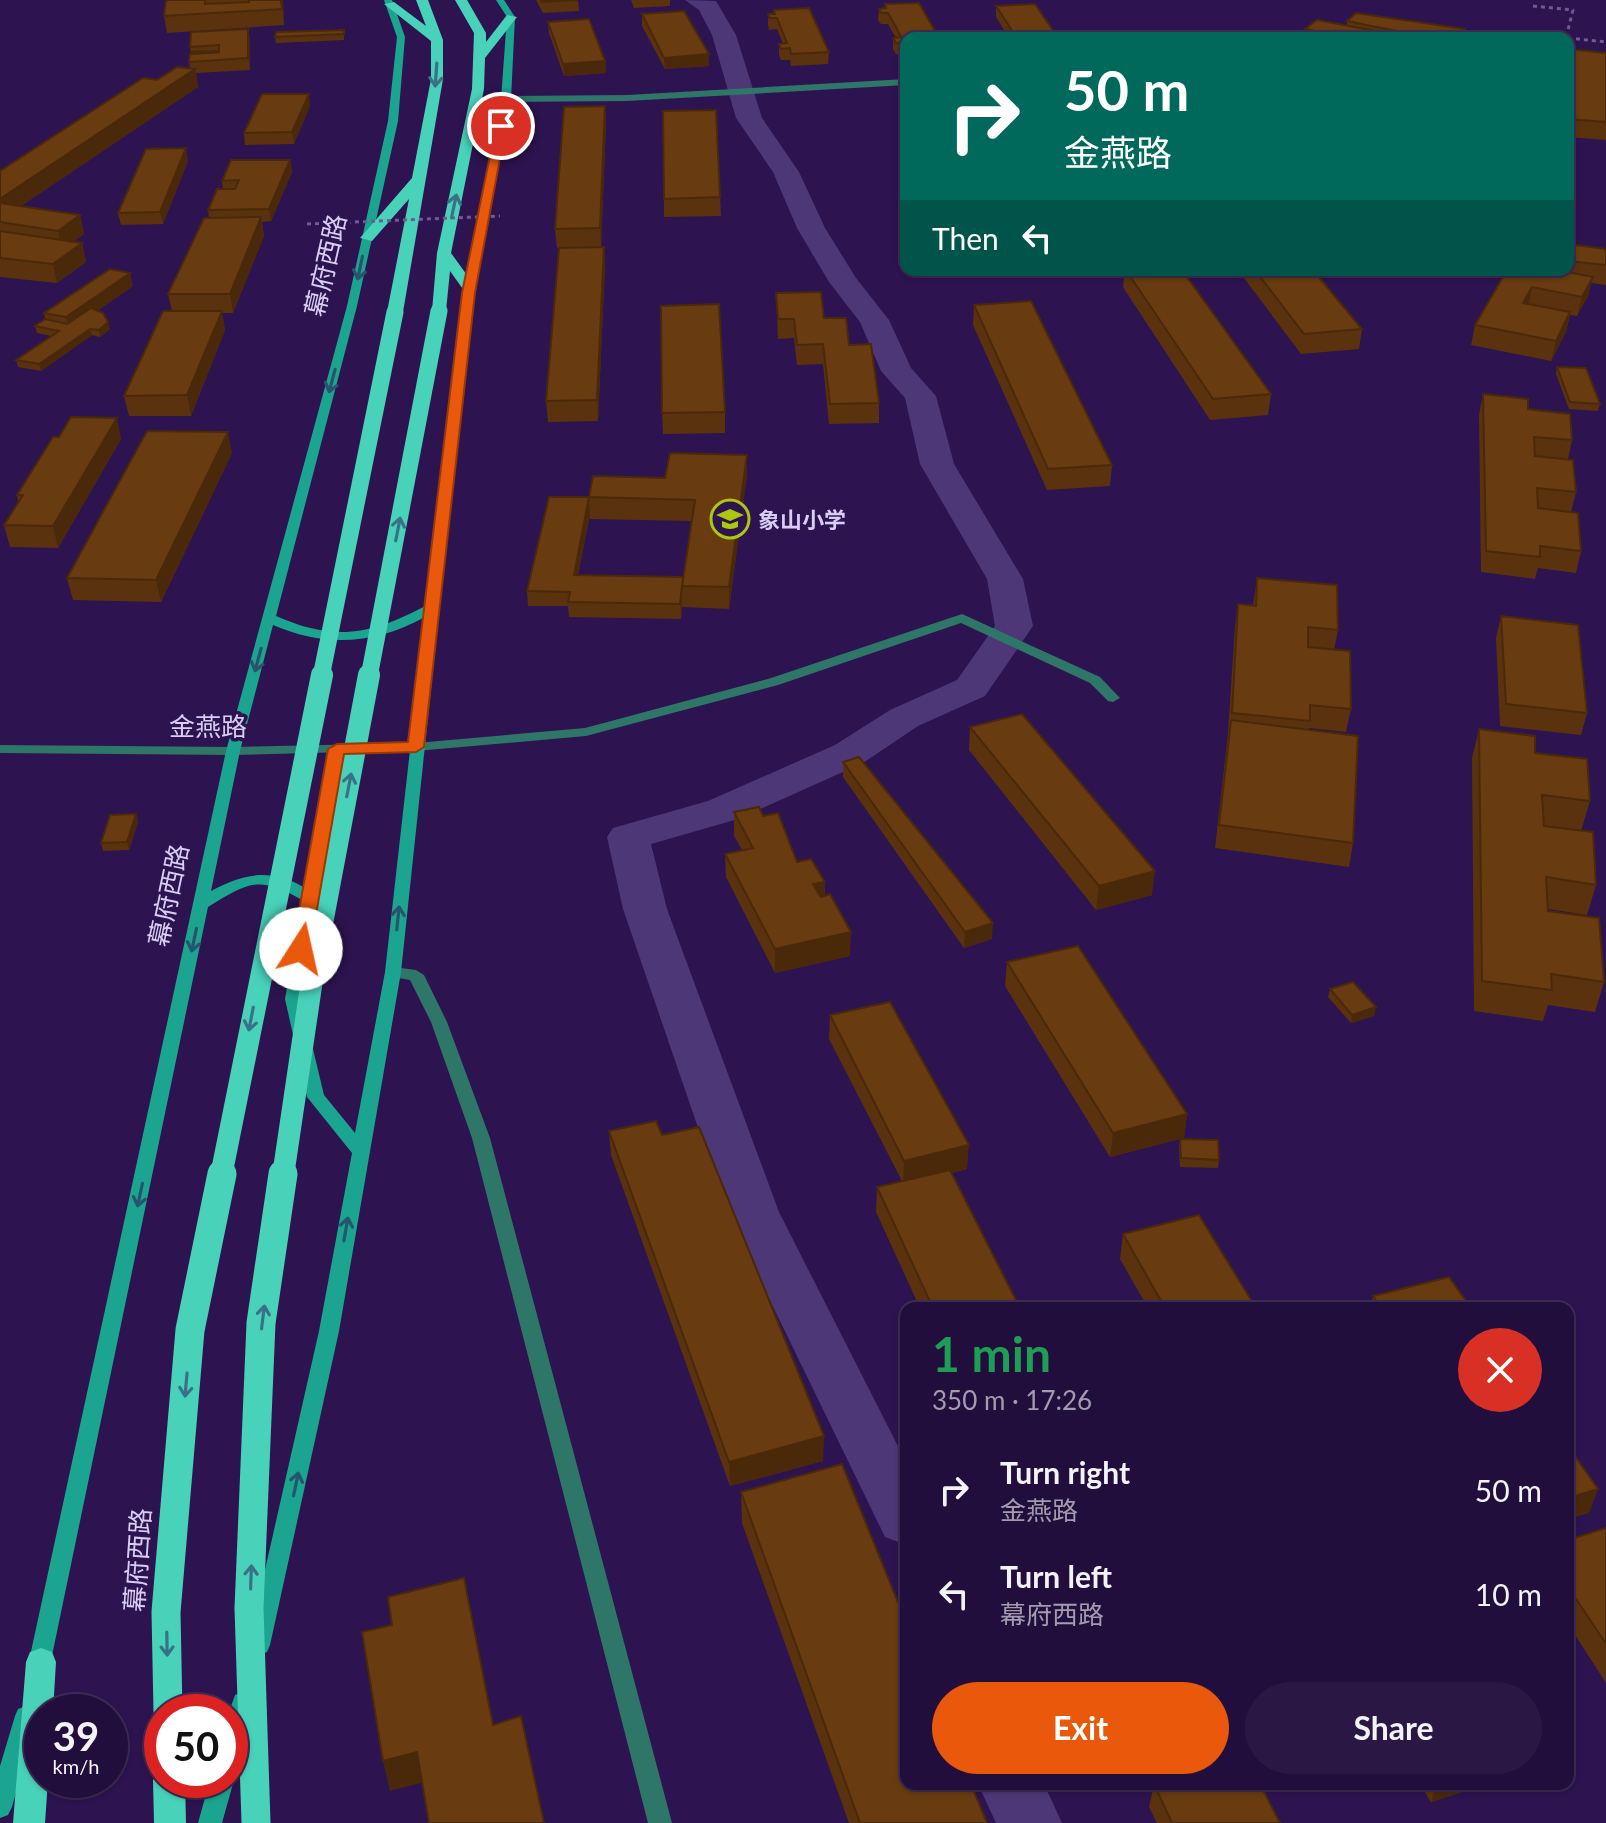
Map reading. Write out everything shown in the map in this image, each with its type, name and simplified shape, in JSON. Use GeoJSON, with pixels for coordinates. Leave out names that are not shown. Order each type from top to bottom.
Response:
{"type":"FeatureCollection","features":[{"type":"Feature","properties":{"kind":"highway","name":"幕府西路"},"geometry":{"type":"LineString","coordinates":[[168,1694],[166,1612],[190,1330],[395,312],[437,79],[437,40],[422,0]]}},
{"type":"Feature","properties":{"kind":"highway"},"geometry":{"type":"LineString","coordinates":[[256,1823],[249,1608],[261,1323],[314,966],[439,311],[444,253],[478,89],[480,33],[461,0]]}},
{"type":"Feature","properties":{"kind":"highway"},"geometry":{"type":"LineString","coordinates":[[389,2],[437,40]]}},
{"type":"Feature","properties":{"kind":"highway"},"geometry":{"type":"LineString","coordinates":[[479,58],[511,17]]}},
{"type":"Feature","properties":{"kind":"highway"},"geometry":{"type":"LineString","coordinates":[[367,238],[417,180]]}},
{"type":"Feature","properties":{"kind":"highway"},"geometry":{"type":"LineString","coordinates":[[444,253],[470,289]]}},
{"type":"Feature","properties":{"kind":"highway"},"geometry":{"type":"LineString","coordinates":[[29,1823],[41,1662]]}},
{"type":"Feature","properties":{"kind":"highway"},"geometry":{"type":"LineString","coordinates":[[169,1798],[170,1823]]}},
{"type":"Feature","properties":{"kind":"main road"},"geometry":{"type":"LineString","coordinates":[[246,1694],[269,1610],[329,1331],[393,972],[470,289],[506,99],[511,17],[500,0]]}},
{"type":"Feature","properties":{"kind":"main road","name":"幕府西路"},"geometry":{"type":"LineString","coordinates":[[0,1807],[41,1662],[233,751],[367,238],[393,121],[401,37],[389,2]]}},
{"type":"Feature","properties":{"kind":"main road"},"geometry":{"type":"LineString","coordinates":[[269,618],[321,639],[356,638],[398,628],[432,608]]}},
{"type":"Feature","properties":{"kind":"main road"},"geometry":{"type":"LineString","coordinates":[[337,749],[293,999],[316,1097],[359,1150]]}},
{"type":"Feature","properties":{"kind":"main road"},"geometry":{"type":"LineString","coordinates":[[201,904],[240,880],[280,878],[310,898]]}},
{"type":"Feature","properties":{"kind":"main road"},"geometry":{"type":"LineString","coordinates":[[210,1823],[217,1798]]}},
{"type":"Feature","properties":{"kind":"street"},"geometry":{"type":"LineString","coordinates":[[506,99],[690,95],[900,82]]}},
{"type":"Feature","properties":{"kind":"street","name":"金燕路"},"geometry":{"type":"LineString","coordinates":[[0,749],[233,751],[416,747],[586,732],[773,682],[962,618],[1095,680],[1113,698]]}},
{"type":"Feature","properties":{"kind":"street"},"geometry":{"type":"LineString","coordinates":[[393,972],[416,975],[439,1022],[481,1138],[660,1823]]}},
{"type":"Feature","properties":{"kind":"path"},"geometry":{"type":"LineString","coordinates":[[1533,6],[1573,10],[1568,32]]}},
{"type":"Feature","properties":{"kind":"path"},"geometry":{"type":"LineString","coordinates":[[1574,39],[1606,42]]}},
{"type":"Feature","properties":{"kind":"path"},"geometry":{"type":"LineString","coordinates":[[307,224],[500,216]]}},
{"type":"Feature","properties":{"kind":"building"},"geometry":{"type":"Polygon","coordinates":[[[166,0],[205,0],[205,4],[281,0],[282,9],[164,16],[166,0]]]}},
{"type":"Feature","properties":{"kind":"building"},"geometry":{"type":"Polygon","coordinates":[[[919,3],[936,32],[900,32],[900,35],[888,13],[881,13],[879,9],[886,8],[885,4],[919,3]]]}},
{"type":"Feature","properties":{"kind":"building"},"geometry":{"type":"Polygon","coordinates":[[[1035,4],[1054,32],[1013,32],[996,6],[1035,4]]]}},
{"type":"Feature","properties":{"kind":"building"},"geometry":{"type":"Polygon","coordinates":[[[809,8],[829,52],[791,54],[790,48],[781,49],[779,44],[787,43],[777,18],[769,18],[768,14],[775,14],[774,10],[809,8]]]}},
{"type":"Feature","properties":{"kind":"building"},"geometry":{"type":"Polygon","coordinates":[[[684,11],[709,54],[664,58],[642,14],[684,11]]]}},
{"type":"Feature","properties":{"kind":"building"},"geometry":{"type":"Polygon","coordinates":[[[1356,13],[1465,29],[1462,32],[1401,32],[1347,21],[1356,13]]]}},
{"type":"Feature","properties":{"kind":"building"},"geometry":{"type":"Polygon","coordinates":[[[589,19],[605,61],[563,64],[548,22],[589,19]]]}},
{"type":"Feature","properties":{"kind":"building"},"geometry":{"type":"Polygon","coordinates":[[[1317,20],[1381,32],[1321,32],[1305,29],[1317,20]]]}},
{"type":"Feature","properties":{"kind":"building"},"geometry":{"type":"Polygon","coordinates":[[[248,29],[248,58],[189,62],[190,54],[219,52],[219,45],[190,47],[191,32],[248,29]]]}},
{"type":"Feature","properties":{"kind":"building"},"geometry":{"type":"Polygon","coordinates":[[[344,30],[344,34],[275,37],[276,32],[344,30]]]}},
{"type":"Feature","properties":{"kind":"building"},"geometry":{"type":"Polygon","coordinates":[[[1574,50],[1606,53],[1606,122],[1574,119],[1574,50]]]}},
{"type":"Feature","properties":{"kind":"building"},"geometry":{"type":"Polygon","coordinates":[[[191,52],[219,52],[191,54],[191,52]]]}},
{"type":"Feature","properties":{"kind":"building"},"geometry":{"type":"Polygon","coordinates":[[[177,67],[195,69],[0,199],[0,171],[143,78],[157,80],[177,67]]]}},
{"type":"Feature","properties":{"kind":"building"},"geometry":{"type":"Polygon","coordinates":[[[262,94],[309,94],[292,132],[244,133],[262,94]]]}},
{"type":"Feature","properties":{"kind":"building"},"geometry":{"type":"Polygon","coordinates":[[[605,106],[600,228],[555,229],[564,107],[605,106]]]}},
{"type":"Feature","properties":{"kind":"building"},"geometry":{"type":"Polygon","coordinates":[[[716,110],[720,197],[664,199],[663,111],[716,110]]]}},
{"type":"Feature","properties":{"kind":"building"},"geometry":{"type":"Polygon","coordinates":[[[186,148],[160,212],[118,213],[146,149],[186,148]]]}},
{"type":"Feature","properties":{"kind":"building"},"geometry":{"type":"Polygon","coordinates":[[[231,160],[290,160],[269,209],[208,210],[217,189],[235,189],[239,180],[222,181],[231,160]]]}},
{"type":"Feature","properties":{"kind":"building"},"geometry":{"type":"Polygon","coordinates":[[[0,203],[80,215],[58,231],[0,222],[0,203]]]}},
{"type":"Feature","properties":{"kind":"building"},"geometry":{"type":"Polygon","coordinates":[[[261,217],[230,294],[168,294],[204,218],[261,217]]]}},
{"type":"Feature","properties":{"kind":"building"},"geometry":{"type":"Polygon","coordinates":[[[0,231],[82,243],[53,264],[0,258],[0,231]]]}},
{"type":"Feature","properties":{"kind":"building"},"geometry":{"type":"Polygon","coordinates":[[[1574,245],[1606,249],[1606,265],[1574,262],[1574,245]]]}},
{"type":"Feature","properties":{"kind":"building"},"geometry":{"type":"Polygon","coordinates":[[[604,247],[597,400],[546,401],[559,248],[604,247]]]}},
{"type":"Feature","properties":{"kind":"building"},"geometry":{"type":"Polygon","coordinates":[[[110,269],[130,273],[66,317],[44,313],[110,269]]]}},
{"type":"Feature","properties":{"kind":"building"},"geometry":{"type":"Polygon","coordinates":[[[1574,273],[1593,277],[1582,297],[1532,287],[1523,303],[1570,312],[1556,341],[1475,325],[1504,276],[1574,276],[1574,273]]]}},
{"type":"Feature","properties":{"kind":"building"},"geometry":{"type":"Polygon","coordinates":[[[1130,276],[1186,276],[1271,394],[1213,399],[1130,276]]]}},
{"type":"Feature","properties":{"kind":"building"},"geometry":{"type":"Polygon","coordinates":[[[1260,276],[1318,276],[1362,329],[1304,334],[1260,276]]]}},
{"type":"Feature","properties":{"kind":"building"},"geometry":{"type":"Polygon","coordinates":[[[821,292],[824,318],[846,318],[849,345],[871,344],[879,403],[830,404],[823,344],[797,345],[794,319],[778,319],[776,293],[821,292]]]}},
{"type":"Feature","properties":{"kind":"building"},"geometry":{"type":"Polygon","coordinates":[[[1031,301],[1112,465],[1048,469],[974,305],[1031,301]]]}},
{"type":"Feature","properties":{"kind":"building"},"geometry":{"type":"Polygon","coordinates":[[[719,304],[725,412],[662,413],[661,306],[719,304]]]}},
{"type":"Feature","properties":{"kind":"building"},"geometry":{"type":"Polygon","coordinates":[[[91,308],[103,313],[108,322],[99,330],[90,329],[39,364],[16,360],[59,331],[35,326],[45,319],[67,324],[91,308]]]}},
{"type":"Feature","properties":{"kind":"building"},"geometry":{"type":"Polygon","coordinates":[[[163,311],[222,311],[187,395],[124,396],[163,311]]]}},
{"type":"Feature","properties":{"kind":"building"},"geometry":{"type":"Polygon","coordinates":[[[1557,367],[1586,368],[1600,404],[1570,402],[1557,367]]]}},
{"type":"Feature","properties":{"kind":"building"},"geometry":{"type":"Polygon","coordinates":[[[1483,394],[1528,399],[1528,409],[1570,414],[1572,440],[1534,437],[1535,456],[1573,460],[1576,492],[1537,488],[1538,508],[1578,513],[1581,551],[1540,546],[1540,557],[1486,551],[1483,394]]]}},
{"type":"Feature","properties":{"kind":"building"},"geometry":{"type":"Polygon","coordinates":[[[71,417],[117,418],[53,526],[4,525],[23,495],[17,495],[53,437],[59,437],[71,417]]]}},
{"type":"Feature","properties":{"kind":"building"},"geometry":{"type":"Polygon","coordinates":[[[147,431],[228,432],[156,580],[67,578],[147,431]]]}},
{"type":"Feature","properties":{"kind":"building"},"geometry":{"type":"Polygon","coordinates":[[[670,453],[747,455],[729,587],[682,586],[695,500],[589,497],[593,476],[665,478],[670,453]]]}},
{"type":"Feature","properties":{"kind":"building"},"geometry":{"type":"Polygon","coordinates":[[[549,497],[589,497],[574,575],[683,577],[680,604],[568,602],[570,592],[527,591],[549,497]]]}},
{"type":"Feature","properties":{"kind":"building"},"geometry":{"type":"Polygon","coordinates":[[[1257,578],[1337,585],[1338,630],[1308,627],[1308,647],[1350,651],[1351,709],[1310,705],[1310,721],[1232,713],[1238,604],[1256,606],[1257,578]]]}},
{"type":"Feature","properties":{"kind":"building"},"geometry":{"type":"Polygon","coordinates":[[[1501,616],[1578,625],[1587,713],[1506,704],[1501,616]]]}},
{"type":"Feature","properties":{"kind":"building"},"geometry":{"type":"Polygon","coordinates":[[[1022,714],[1155,871],[1099,886],[970,727],[1022,714]]]}},
{"type":"Feature","properties":{"kind":"building"},"geometry":{"type":"Polygon","coordinates":[[[1231,720],[1358,736],[1353,843],[1219,825],[1231,720]]]}},
{"type":"Feature","properties":{"kind":"building"},"geometry":{"type":"Polygon","coordinates":[[[1479,729],[1535,736],[1535,753],[1587,759],[1590,801],[1542,795],[1544,826],[1593,832],[1596,885],[1546,877],[1548,911],[1599,918],[1604,982],[1551,974],[1552,990],[1482,981],[1479,729]]]}},
{"type":"Feature","properties":{"kind":"building"},"geometry":{"type":"Polygon","coordinates":[[[859,757],[993,923],[965,932],[843,762],[859,757]]]}},
{"type":"Feature","properties":{"kind":"building"},"geometry":{"type":"Polygon","coordinates":[[[759,807],[763,816],[778,813],[797,862],[811,859],[825,882],[813,884],[821,897],[830,894],[851,932],[775,949],[725,854],[753,848],[734,812],[759,807]]]}},
{"type":"Feature","properties":{"kind":"building"},"geometry":{"type":"Polygon","coordinates":[[[136,814],[127,842],[101,843],[110,815],[136,814]]]}},
{"type":"Feature","properties":{"kind":"building"},"geometry":{"type":"Polygon","coordinates":[[[1078,946],[1187,1114],[1113,1133],[1007,962],[1078,946]]]}},
{"type":"Feature","properties":{"kind":"building"},"geometry":{"type":"Polygon","coordinates":[[[1353,982],[1376,1007],[1352,1015],[1330,989],[1353,982]]]}},
{"type":"Feature","properties":{"kind":"building"},"geometry":{"type":"Polygon","coordinates":[[[890,1002],[969,1145],[904,1161],[830,1015],[890,1002]]]}},
{"type":"Feature","properties":{"kind":"building"},"geometry":{"type":"Polygon","coordinates":[[[656,1121],[662,1135],[699,1127],[824,1436],[729,1462],[609,1131],[656,1121]]]}},
{"type":"Feature","properties":{"kind":"building"},"geometry":{"type":"Polygon","coordinates":[[[1180,1139],[1218,1140],[1219,1160],[1181,1158],[1180,1139]]]}},
{"type":"Feature","properties":{"kind":"building"},"geometry":{"type":"Polygon","coordinates":[[[950,1170],[1017,1302],[930,1302],[877,1187],[950,1170]]]}},
{"type":"Feature","properties":{"kind":"building"},"geometry":{"type":"Polygon","coordinates":[[[1199,1215],[1252,1302],[1162,1302],[1123,1234],[1199,1215]]]}},
{"type":"Feature","properties":{"kind":"building"},"geometry":{"type":"Polygon","coordinates":[[[1449,1277],[1467,1302],[1377,1302],[1373,1296],[1449,1277]]]}},
{"type":"Feature","properties":{"kind":"building"},"geometry":{"type":"Polygon","coordinates":[[[1574,1455],[1598,1489],[1574,1496],[1574,1455]]]}},
{"type":"Feature","properties":{"kind":"building"},"geometry":{"type":"Polygon","coordinates":[[[842,1464],[900,1607],[900,1790],[973,1790],[987,1823],[860,1823],[741,1492],[842,1464]]]}},
{"type":"Feature","properties":{"kind":"building"},"geometry":{"type":"Polygon","coordinates":[[[1606,1528],[1606,1644],[1574,1596],[1574,1538],[1606,1528]]]}},
{"type":"Feature","properties":{"kind":"building"},"geometry":{"type":"Polygon","coordinates":[[[464,1578],[493,1725],[521,1716],[544,1823],[429,1823],[417,1752],[383,1761],[362,1632],[392,1625],[388,1597],[464,1578]]]}},
{"type":"Feature","properties":{"kind":"building"},"geometry":{"type":"Polygon","coordinates":[[[1157,1790],[1263,1790],[1280,1823],[1172,1823],[1157,1790]]]}},
{"type":"Feature","properties":{"kind":"waterway"},"geometry":{"type":"LineString","coordinates":[[696,0],[708,6],[724,35],[749,118],[786,172],[811,228],[844,282],[874,320],[897,371],[920,396],[937,464],[1005,579],[1014,626],[971,688],[904,718],[849,754],[723,810],[628,837],[645,909],[753,1212],[900,1508]]}},
{"type":"Feature","properties":{"kind":"waterway"},"geometry":{"type":"LineString","coordinates":[[1013,1790],[1029,1823]]}},
{"type":"Feature","properties":{"kind":"place","name":"象山小学"},"geometry":{"type":"Point","coordinates":[730,519]}},
{"type":"Feature","properties":{"kind":"route"},"geometry":{"type":"LineString","coordinates":[[301,949],[337,749],[416,747],[468,293],[501,126]]}}]}
